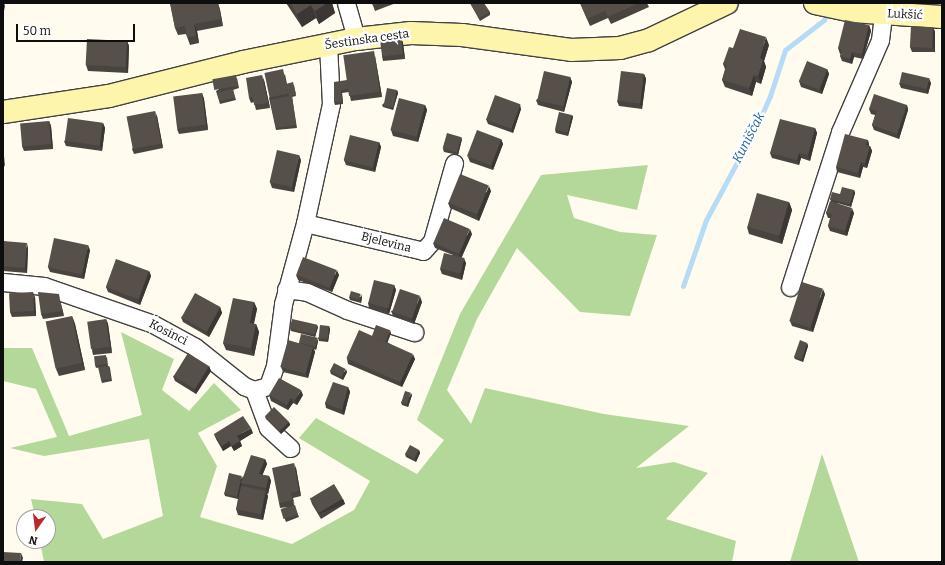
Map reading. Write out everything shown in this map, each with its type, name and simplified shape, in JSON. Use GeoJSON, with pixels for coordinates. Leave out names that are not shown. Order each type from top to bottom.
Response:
{"type":"FeatureCollection","features":[{"type":"Feature","properties":{"kind":"main road","name":"Šestinska cesta"},"geometry":{"type":"LineString","coordinates":[[3,112],[109,96],[243,62],[356,39],[411,33],[462,35],[551,48],[604,50],[649,40],[727,3]]}},
{"type":"Feature","properties":{"kind":"main road","name":"Lukšić"},"geometry":{"type":"LineString","coordinates":[[836,6],[883,14],[942,17]]}},
{"type":"Feature","properties":{"kind":"street"},"geometry":{"type":"LineString","coordinates":[[346,3],[356,39]]}},
{"type":"Feature","properties":{"kind":"street"},"geometry":{"type":"LineString","coordinates":[[790,287],[840,132],[880,40],[883,14]]}},
{"type":"Feature","properties":{"kind":"street"},"geometry":{"type":"LineString","coordinates":[[290,448],[268,428],[254,390],[263,390],[271,379],[286,289],[305,223],[332,104],[328,45]]}},
{"type":"Feature","properties":{"kind":"street","name":"Bjelevina"},"geometry":{"type":"LineString","coordinates":[[305,223],[423,251],[432,242],[454,163]]}},
{"type":"Feature","properties":{"kind":"street","name":"Kosinci"},"geometry":{"type":"LineString","coordinates":[[3,282],[44,286],[158,326],[180,337],[244,386],[254,390]]}},
{"type":"Feature","properties":{"kind":"street"},"geometry":{"type":"LineString","coordinates":[[286,289],[307,292],[347,310],[414,332]]}},
{"type":"Feature","properties":{"kind":"green space"},"geometry":{"type":"Polygon","coordinates":[[[648,165],[637,210],[567,195],[574,218],[620,232],[657,235],[630,316],[580,312],[517,248],[477,319],[447,390],[471,424],[485,388],[604,414],[689,426],[636,468],[674,462],[708,473],[666,519],[736,541],[732,562],[44,562],[42,549],[56,549],[56,509],[33,509],[31,499],[82,504],[103,539],[163,516],[149,439],[44,456],[10,448],[57,437],[36,389],[3,381],[3,348],[32,348],[69,436],[142,415],[121,332],[174,359],[162,390],[189,411],[214,383],[241,410],[198,433],[217,466],[200,517],[292,544],[354,510],[370,481],[299,438],[316,418],[417,474],[444,440],[417,420],[460,314],[541,175],[648,165]]]}},
{"type":"Feature","properties":{"kind":"green space"},"geometry":{"type":"Polygon","coordinates":[[[822,454],[859,562],[790,562],[822,454]]]}},
{"type":"Feature","properties":{"kind":"building"},"geometry":{"type":"Polygon","coordinates":[[[170,3],[218,3],[221,19],[194,24],[196,36],[187,37],[185,26],[175,28],[170,3]]]}},
{"type":"Feature","properties":{"kind":"building"},"geometry":{"type":"Polygon","coordinates":[[[290,3],[327,3],[315,11],[311,5],[297,14],[290,3]]]}},
{"type":"Feature","properties":{"kind":"building"},"geometry":{"type":"Polygon","coordinates":[[[372,3],[380,3],[373,6],[372,3]]]}},
{"type":"Feature","properties":{"kind":"building"},"geometry":{"type":"Polygon","coordinates":[[[470,3],[484,3],[490,12],[479,18],[470,3]]]}},
{"type":"Feature","properties":{"kind":"building"},"geometry":{"type":"Polygon","coordinates":[[[580,3],[639,3],[608,17],[605,11],[587,19],[580,3]]]}},
{"type":"Feature","properties":{"kind":"building"},"geometry":{"type":"Polygon","coordinates":[[[845,20],[869,25],[862,54],[852,52],[850,59],[840,56],[842,50],[838,48],[845,20]]]}},
{"type":"Feature","properties":{"kind":"building"},"geometry":{"type":"Polygon","coordinates":[[[911,26],[933,27],[932,48],[910,47],[911,26]]]}},
{"type":"Feature","properties":{"kind":"building"},"geometry":{"type":"Polygon","coordinates":[[[740,29],[766,37],[760,58],[763,60],[758,76],[754,75],[749,88],[722,80],[727,65],[723,64],[729,47],[733,48],[740,29]]]}},
{"type":"Feature","properties":{"kind":"building"},"geometry":{"type":"Polygon","coordinates":[[[401,38],[403,54],[382,56],[380,41],[401,38]]]}},
{"type":"Feature","properties":{"kind":"building"},"geometry":{"type":"Polygon","coordinates":[[[87,39],[127,41],[126,67],[86,65],[87,39]]]}},
{"type":"Feature","properties":{"kind":"building"},"geometry":{"type":"Polygon","coordinates":[[[374,51],[380,92],[349,96],[343,55],[374,51]]]}},
{"type":"Feature","properties":{"kind":"building"},"geometry":{"type":"Polygon","coordinates":[[[807,61],[827,69],[819,90],[799,81],[807,61]]]}},
{"type":"Feature","properties":{"kind":"building"},"geometry":{"type":"Polygon","coordinates":[[[283,69],[288,93],[270,97],[264,73],[283,69]]]}},
{"type":"Feature","properties":{"kind":"building"},"geometry":{"type":"Polygon","coordinates":[[[544,71],[570,77],[564,106],[537,100],[544,71]]]}},
{"type":"Feature","properties":{"kind":"building"},"geometry":{"type":"Polygon","coordinates":[[[621,71],[644,74],[640,104],[617,101],[621,71]]]}},
{"type":"Feature","properties":{"kind":"building"},"geometry":{"type":"Polygon","coordinates":[[[902,72],[929,78],[927,89],[900,83],[902,72]]]}},
{"type":"Feature","properties":{"kind":"building"},"geometry":{"type":"Polygon","coordinates":[[[236,75],[238,86],[214,90],[212,79],[236,75]]]}},
{"type":"Feature","properties":{"kind":"building"},"geometry":{"type":"Polygon","coordinates":[[[262,75],[268,103],[254,105],[253,97],[249,98],[246,78],[262,75]]]}},
{"type":"Feature","properties":{"kind":"building"},"geometry":{"type":"Polygon","coordinates":[[[347,80],[348,89],[341,90],[342,102],[334,102],[334,82],[347,80]]]}},
{"type":"Feature","properties":{"kind":"building"},"geometry":{"type":"Polygon","coordinates":[[[293,82],[296,94],[292,95],[296,125],[276,128],[270,100],[289,96],[286,84],[293,82]]]}},
{"type":"Feature","properties":{"kind":"building"},"geometry":{"type":"Polygon","coordinates":[[[387,88],[397,90],[393,108],[384,106],[387,88]]]}},
{"type":"Feature","properties":{"kind":"building"},"geometry":{"type":"Polygon","coordinates":[[[233,89],[235,98],[219,101],[217,93],[233,89]]]}},
{"type":"Feature","properties":{"kind":"building"},"geometry":{"type":"Polygon","coordinates":[[[202,93],[206,125],[177,128],[173,97],[202,93]]]}},
{"type":"Feature","properties":{"kind":"building"},"geometry":{"type":"Polygon","coordinates":[[[874,94],[907,105],[897,134],[872,125],[877,111],[869,109],[874,94]]]}},
{"type":"Feature","properties":{"kind":"building"},"geometry":{"type":"Polygon","coordinates":[[[495,95],[520,104],[511,129],[486,119],[495,95]]]}},
{"type":"Feature","properties":{"kind":"building"},"geometry":{"type":"Polygon","coordinates":[[[399,98],[425,105],[417,137],[390,130],[399,98]]]}},
{"type":"Feature","properties":{"kind":"building"},"geometry":{"type":"Polygon","coordinates":[[[155,111],[161,143],[133,149],[127,117],[155,111]]]}},
{"type":"Feature","properties":{"kind":"building"},"geometry":{"type":"Polygon","coordinates":[[[559,112],[572,115],[568,132],[555,130],[559,112]]]}},
{"type":"Feature","properties":{"kind":"building"},"geometry":{"type":"Polygon","coordinates":[[[68,118],[103,123],[99,146],[65,141],[68,118]]]}},
{"type":"Feature","properties":{"kind":"building"},"geometry":{"type":"Polygon","coordinates":[[[780,119],[815,128],[808,155],[799,153],[797,160],[770,153],[780,119]]]}},
{"type":"Feature","properties":{"kind":"building"},"geometry":{"type":"Polygon","coordinates":[[[49,121],[51,144],[22,146],[20,124],[49,121]]]}},
{"type":"Feature","properties":{"kind":"building"},"geometry":{"type":"Polygon","coordinates":[[[477,130],[501,139],[491,165],[467,156],[477,130]]]}},
{"type":"Feature","properties":{"kind":"building"},"geometry":{"type":"Polygon","coordinates":[[[447,133],[461,137],[457,153],[443,148],[447,133]]]}},
{"type":"Feature","properties":{"kind":"building"},"geometry":{"type":"Polygon","coordinates":[[[845,134],[868,140],[866,145],[870,146],[865,163],[861,162],[858,173],[836,167],[845,134]]]}},
{"type":"Feature","properties":{"kind":"building"},"geometry":{"type":"Polygon","coordinates":[[[350,135],[379,142],[373,167],[344,160],[350,135]]]}},
{"type":"Feature","properties":{"kind":"building"},"geometry":{"type":"Polygon","coordinates":[[[277,150],[299,155],[292,187],[270,182],[277,150]]]}},
{"type":"Feature","properties":{"kind":"building"},"geometry":{"type":"Polygon","coordinates":[[[460,174],[489,186],[477,214],[448,203],[460,174]]]}},
{"type":"Feature","properties":{"kind":"building"},"geometry":{"type":"Polygon","coordinates":[[[842,187],[854,190],[850,204],[830,199],[832,192],[840,194],[842,187]]]}},
{"type":"Feature","properties":{"kind":"building"},"geometry":{"type":"Polygon","coordinates":[[[757,193],[789,202],[779,236],[747,227],[757,193]]]}},
{"type":"Feature","properties":{"kind":"building"},"geometry":{"type":"Polygon","coordinates":[[[830,201],[852,208],[845,231],[828,226],[832,214],[826,213],[830,201]]]}},
{"type":"Feature","properties":{"kind":"building"},"geometry":{"type":"Polygon","coordinates":[[[444,218],[470,229],[459,254],[433,243],[444,218]]]}},
{"type":"Feature","properties":{"kind":"building"},"geometry":{"type":"Polygon","coordinates":[[[54,238],[88,245],[82,275],[48,267],[54,238]]]}},
{"type":"Feature","properties":{"kind":"building"},"geometry":{"type":"Polygon","coordinates":[[[3,241],[27,243],[25,268],[3,266],[3,241]]]}},
{"type":"Feature","properties":{"kind":"building"},"geometry":{"type":"Polygon","coordinates":[[[444,253],[464,258],[461,274],[440,269],[444,253]]]}},
{"type":"Feature","properties":{"kind":"building"},"geometry":{"type":"Polygon","coordinates":[[[303,257],[337,270],[330,288],[296,275],[303,257]]]}},
{"type":"Feature","properties":{"kind":"building"},"geometry":{"type":"Polygon","coordinates":[[[116,259],[149,271],[139,299],[106,287],[116,259]]]}},
{"type":"Feature","properties":{"kind":"building"},"geometry":{"type":"Polygon","coordinates":[[[374,280],[394,285],[389,308],[368,303],[374,280]]]}},
{"type":"Feature","properties":{"kind":"building"},"geometry":{"type":"Polygon","coordinates":[[[802,282],[823,289],[810,328],[789,321],[802,282]]]}},
{"type":"Feature","properties":{"kind":"building"},"geometry":{"type":"Polygon","coordinates":[[[400,289],[420,296],[412,319],[392,312],[400,289]]]}},
{"type":"Feature","properties":{"kind":"building"},"geometry":{"type":"Polygon","coordinates":[[[351,291],[361,294],[359,300],[349,297],[351,291]]]}},
{"type":"Feature","properties":{"kind":"building"},"geometry":{"type":"Polygon","coordinates":[[[33,292],[34,311],[10,312],[9,293],[33,292]]]}},
{"type":"Feature","properties":{"kind":"building"},"geometry":{"type":"Polygon","coordinates":[[[38,292],[59,294],[62,311],[41,314],[38,292]]]}},
{"type":"Feature","properties":{"kind":"building"},"geometry":{"type":"Polygon","coordinates":[[[195,293],[220,307],[207,332],[181,317],[195,293]]]}},
{"type":"Feature","properties":{"kind":"building"},"geometry":{"type":"Polygon","coordinates":[[[233,298],[254,302],[250,323],[256,324],[251,348],[223,343],[233,298]]]}},
{"type":"Feature","properties":{"kind":"building"},"geometry":{"type":"Polygon","coordinates":[[[72,316],[82,363],[56,369],[46,322],[72,316]]]}},
{"type":"Feature","properties":{"kind":"building"},"geometry":{"type":"Polygon","coordinates":[[[106,319],[110,347],[91,349],[87,322],[106,319]]]}},
{"type":"Feature","properties":{"kind":"building"},"geometry":{"type":"Polygon","coordinates":[[[292,319],[317,325],[315,335],[290,329],[292,319]]]}},
{"type":"Feature","properties":{"kind":"building"},"geometry":{"type":"Polygon","coordinates":[[[320,325],[329,326],[328,339],[319,338],[320,325]]]}},
{"type":"Feature","properties":{"kind":"building"},"geometry":{"type":"Polygon","coordinates":[[[376,325],[390,330],[386,341],[372,336],[376,325]]]}},
{"type":"Feature","properties":{"kind":"building"},"geometry":{"type":"Polygon","coordinates":[[[359,330],[413,354],[400,382],[346,358],[359,330]]]}},
{"type":"Feature","properties":{"kind":"building"},"geometry":{"type":"Polygon","coordinates":[[[301,334],[318,338],[316,347],[299,343],[301,334]]]}},
{"type":"Feature","properties":{"kind":"building"},"geometry":{"type":"Polygon","coordinates":[[[288,340],[313,347],[305,374],[280,367],[288,340]]]}},
{"type":"Feature","properties":{"kind":"building"},"geometry":{"type":"Polygon","coordinates":[[[800,340],[807,343],[802,359],[794,357],[800,340]]]}},
{"type":"Feature","properties":{"kind":"building"},"geometry":{"type":"Polygon","coordinates":[[[188,353],[209,366],[195,389],[174,376],[188,353]]]}},
{"type":"Feature","properties":{"kind":"building"},"geometry":{"type":"Polygon","coordinates":[[[106,355],[107,364],[95,365],[94,356],[106,355]]]}},
{"type":"Feature","properties":{"kind":"building"},"geometry":{"type":"Polygon","coordinates":[[[334,363],[346,369],[341,377],[330,371],[334,363]]]}},
{"type":"Feature","properties":{"kind":"building"},"geometry":{"type":"Polygon","coordinates":[[[109,366],[111,379],[101,380],[98,367],[109,366]]]}},
{"type":"Feature","properties":{"kind":"building"},"geometry":{"type":"Polygon","coordinates":[[[279,378],[301,390],[295,400],[291,398],[287,405],[269,395],[279,378]]]}},
{"type":"Feature","properties":{"kind":"building"},"geometry":{"type":"Polygon","coordinates":[[[333,382],[348,387],[342,410],[325,403],[333,382]]]}},
{"type":"Feature","properties":{"kind":"building"},"geometry":{"type":"Polygon","coordinates":[[[405,391],[411,393],[407,404],[401,402],[405,391]]]}},
{"type":"Feature","properties":{"kind":"building"},"geometry":{"type":"Polygon","coordinates":[[[274,407],[289,422],[280,431],[265,416],[274,407]]]}},
{"type":"Feature","properties":{"kind":"building"},"geometry":{"type":"Polygon","coordinates":[[[243,416],[251,428],[237,436],[240,441],[232,446],[229,441],[222,446],[214,434],[243,416]]]}},
{"type":"Feature","properties":{"kind":"building"},"geometry":{"type":"Polygon","coordinates":[[[410,445],[419,450],[414,459],[405,454],[410,445]]]}},
{"type":"Feature","properties":{"kind":"building"},"geometry":{"type":"Polygon","coordinates":[[[251,455],[265,459],[259,474],[269,476],[266,488],[241,483],[251,455]]]}},
{"type":"Feature","properties":{"kind":"building"},"geometry":{"type":"Polygon","coordinates":[[[294,463],[299,491],[291,493],[293,500],[279,503],[272,468],[294,463]]]}},
{"type":"Feature","properties":{"kind":"building"},"geometry":{"type":"Polygon","coordinates":[[[229,473],[242,476],[237,496],[224,493],[229,473]]]}},
{"type":"Feature","properties":{"kind":"building"},"geometry":{"type":"Polygon","coordinates":[[[334,484],[343,499],[319,513],[310,498],[334,484]]]}},
{"type":"Feature","properties":{"kind":"building"},"geometry":{"type":"Polygon","coordinates":[[[241,486],[266,491],[261,514],[236,510],[241,486]]]}},
{"type":"Feature","properties":{"kind":"building"},"geometry":{"type":"Polygon","coordinates":[[[295,505],[298,515],[284,519],[281,509],[295,505]]]}},
{"type":"Feature","properties":{"kind":"building"},"geometry":{"type":"Polygon","coordinates":[[[3,552],[21,553],[20,562],[3,562],[3,552]]]}},
{"type":"Feature","properties":{"kind":"waterway","name":"Kuniščak"},"geometry":{"type":"LineString","coordinates":[[683,286],[706,220],[758,123],[770,96],[785,50],[824,20],[828,11]]}}]}
